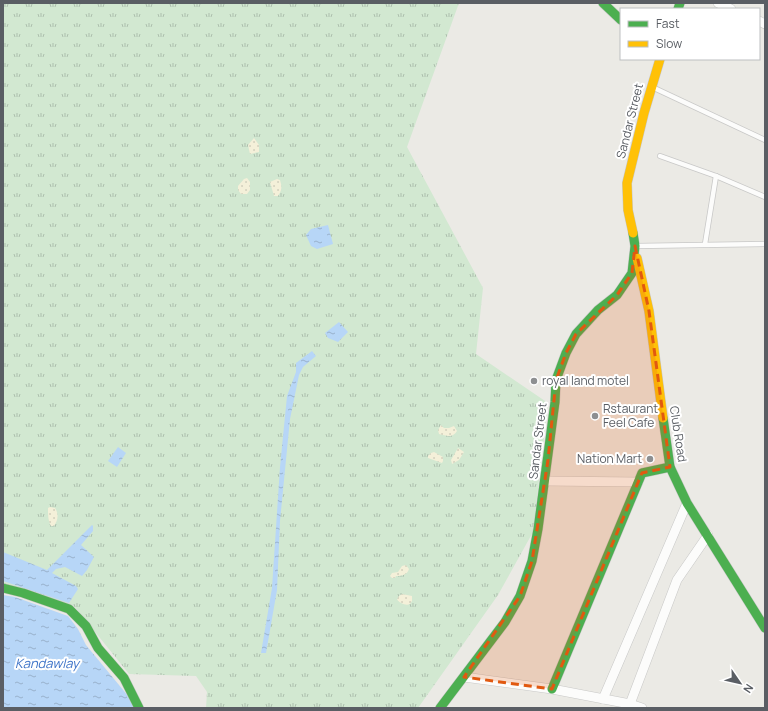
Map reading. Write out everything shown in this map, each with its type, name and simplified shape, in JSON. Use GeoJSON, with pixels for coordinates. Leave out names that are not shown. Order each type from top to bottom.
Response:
{"type":"FeatureCollection","features":[{"type":"Feature","properties":{"kind":"street"},"geometry":{"type":"LineString","coordinates":[[603,3],[620,19]]}},
{"type":"Feature","properties":{"kind":"street"},"geometry":{"type":"LineString","coordinates":[[718,3],[729,8]]}},
{"type":"Feature","properties":{"kind":"street","name":"Sandar Street"},"geometry":{"type":"LineString","coordinates":[[440,708],[505,622],[520,596],[532,560],[545,481],[555,402],[556,380],[566,353],[576,334],[598,310],[617,295],[632,273],[635,246],[628,210],[627,182],[659,60]]}},
{"type":"Feature","properties":{"kind":"street","name":"Club Road"},"geometry":{"type":"LineString","coordinates":[[635,246],[648,311],[670,467],[687,503],[765,628]]}},
{"type":"Feature","properties":{"kind":"street"},"geometry":{"type":"LineString","coordinates":[[552,689],[642,473],[670,467]]}},
{"type":"Feature","properties":{"kind":"street"},"geometry":{"type":"LineString","coordinates":[[545,481],[638,482]]}},
{"type":"Feature","properties":{"kind":"street"},"geometry":{"type":"LineString","coordinates":[[602,699],[687,503]]}},
{"type":"Feature","properties":{"kind":"street"},"geometry":{"type":"LineString","coordinates":[[630,704],[677,580],[708,535]]}},
{"type":"Feature","properties":{"kind":"street"},"geometry":{"type":"LineString","coordinates":[[3,588],[23,593],[69,609],[86,626],[98,648],[124,678],[139,708]]}},
{"type":"Feature","properties":{"kind":"street"},"geometry":{"type":"LineString","coordinates":[[464,677],[552,689],[630,704],[642,708]]}},
{"type":"Feature","properties":{"kind":"lane"},"geometry":{"type":"LineString","coordinates":[[651,86],[765,140]]}},
{"type":"Feature","properties":{"kind":"lane"},"geometry":{"type":"LineString","coordinates":[[660,156],[716,176],[765,197]]}},
{"type":"Feature","properties":{"kind":"lane"},"geometry":{"type":"LineString","coordinates":[[705,244],[716,176]]}},
{"type":"Feature","properties":{"kind":"lane"},"geometry":{"type":"LineString","coordinates":[[635,246],[765,244]]}},
{"type":"Feature","properties":{"kind":"highlighted area"},"geometry":{"type":"Polygon","coordinates":[[[635,246],[649,311],[670,467],[642,473],[552,689],[464,677],[520,596],[532,561],[548,460],[556,380],[566,353],[576,334],[617,295],[632,273],[635,246]]]}},
{"type":"Feature","properties":{"kind":"green space"},"geometry":{"type":"Polygon","coordinates":[[[3,3],[459,3],[407,147],[483,288],[476,354],[548,403],[533,532],[498,595],[418,708],[206,708],[207,692],[196,676],[129,674],[75,607],[3,584],[3,3]]]}},
{"type":"Feature","properties":{"kind":"sand"},"geometry":{"type":"Polygon","coordinates":[[[254,138],[259,145],[259,152],[250,154],[248,145],[254,138]]]}},
{"type":"Feature","properties":{"kind":"sand"},"geometry":{"type":"Polygon","coordinates":[[[247,178],[250,182],[250,190],[247,194],[241,194],[238,190],[238,186],[244,179],[247,178]]]}},
{"type":"Feature","properties":{"kind":"sand"},"geometry":{"type":"Polygon","coordinates":[[[277,179],[280,180],[281,188],[278,196],[274,196],[270,182],[277,179]]]}},
{"type":"Feature","properties":{"kind":"sand"},"geometry":{"type":"Polygon","coordinates":[[[441,425],[444,428],[454,426],[457,431],[452,436],[439,434],[438,430],[441,425]]]}},
{"type":"Feature","properties":{"kind":"sand"},"geometry":{"type":"Polygon","coordinates":[[[458,448],[464,452],[459,460],[452,464],[451,460],[458,448]]]}},
{"type":"Feature","properties":{"kind":"sand"},"geometry":{"type":"Polygon","coordinates":[[[434,452],[443,457],[442,463],[428,458],[431,453],[434,452]]]}},
{"type":"Feature","properties":{"kind":"sand"},"geometry":{"type":"Polygon","coordinates":[[[48,508],[55,508],[57,512],[57,519],[54,526],[51,526],[49,520],[48,508]]]}},
{"type":"Feature","properties":{"kind":"sand"},"geometry":{"type":"Polygon","coordinates":[[[406,565],[409,569],[406,574],[396,576],[395,578],[390,576],[392,573],[398,572],[402,566],[406,565]]]}},
{"type":"Feature","properties":{"kind":"sand"},"geometry":{"type":"Polygon","coordinates":[[[402,594],[412,596],[412,601],[410,604],[408,605],[401,603],[397,599],[402,594]]]}},
{"type":"Feature","properties":{"kind":"water"},"geometry":{"type":"Polygon","coordinates":[[[328,225],[333,244],[317,249],[311,246],[306,235],[311,229],[328,225]]]}},
{"type":"Feature","properties":{"kind":"water"},"geometry":{"type":"Polygon","coordinates":[[[339,322],[348,332],[338,342],[328,338],[325,333],[339,322]]]}},
{"type":"Feature","properties":{"kind":"water"},"geometry":{"type":"Polygon","coordinates":[[[312,351],[316,356],[303,367],[299,375],[290,419],[280,521],[277,590],[266,653],[261,653],[272,588],[280,467],[287,396],[296,372],[296,363],[312,351]]]}},
{"type":"Feature","properties":{"kind":"water"},"geometry":{"type":"Polygon","coordinates":[[[118,447],[126,453],[117,467],[108,461],[118,447]]]}},
{"type":"Feature","properties":{"kind":"water"},"geometry":{"type":"Polygon","coordinates":[[[92,525],[93,531],[81,545],[94,557],[82,576],[65,567],[56,569],[52,573],[76,586],[78,589],[69,603],[3,581],[3,552],[47,570],[92,525]]]}},
{"type":"Feature","properties":{"kind":"water","name":"Kandawlay"},"geometry":{"type":"Polygon","coordinates":[[[3,595],[15,597],[68,616],[78,629],[86,645],[138,708],[3,708],[3,595]]]}},
{"type":"Feature","properties":{"kind":"traffic: fast"},"geometry":{"type":"LineString","coordinates":[[603,3],[620,19]]}},
{"type":"Feature","properties":{"kind":"traffic: fast"},"geometry":{"type":"LineString","coordinates":[[678,8],[680,3]]}},
{"type":"Feature","properties":{"kind":"traffic: fast"},"geometry":{"type":"LineString","coordinates":[[440,708],[505,622],[520,596],[532,561],[538,529],[555,402],[556,380],[566,353],[576,334],[598,310],[617,295],[632,273],[635,246],[633,233]]}},
{"type":"Feature","properties":{"kind":"traffic: fast"},"geometry":{"type":"LineString","coordinates":[[663,418],[670,467],[687,503],[765,628]]}},
{"type":"Feature","properties":{"kind":"traffic: fast"},"geometry":{"type":"LineString","coordinates":[[552,689],[642,473],[670,467]]}},
{"type":"Feature","properties":{"kind":"traffic: fast"},"geometry":{"type":"LineString","coordinates":[[3,588],[23,593],[69,609],[86,626],[98,648],[124,678],[139,708]]}},
{"type":"Feature","properties":{"kind":"traffic: slow"},"geometry":{"type":"LineString","coordinates":[[633,233],[628,210],[627,183],[644,113],[660,60]]}},
{"type":"Feature","properties":{"kind":"traffic: slow"},"geometry":{"type":"LineString","coordinates":[[637,258],[649,311],[663,418]]}},
{"type":"Feature","properties":{"kind":"place","name":"royal land motel"},"geometry":{"type":"Point","coordinates":[534,381]}},
{"type":"Feature","properties":{"kind":"place","name":"Rstaurant Feel Cafe"},"geometry":{"type":"Point","coordinates":[595,416]}},
{"type":"Feature","properties":{"kind":"place","name":"Nation Mart"},"geometry":{"type":"Point","coordinates":[650,459]}}]}
